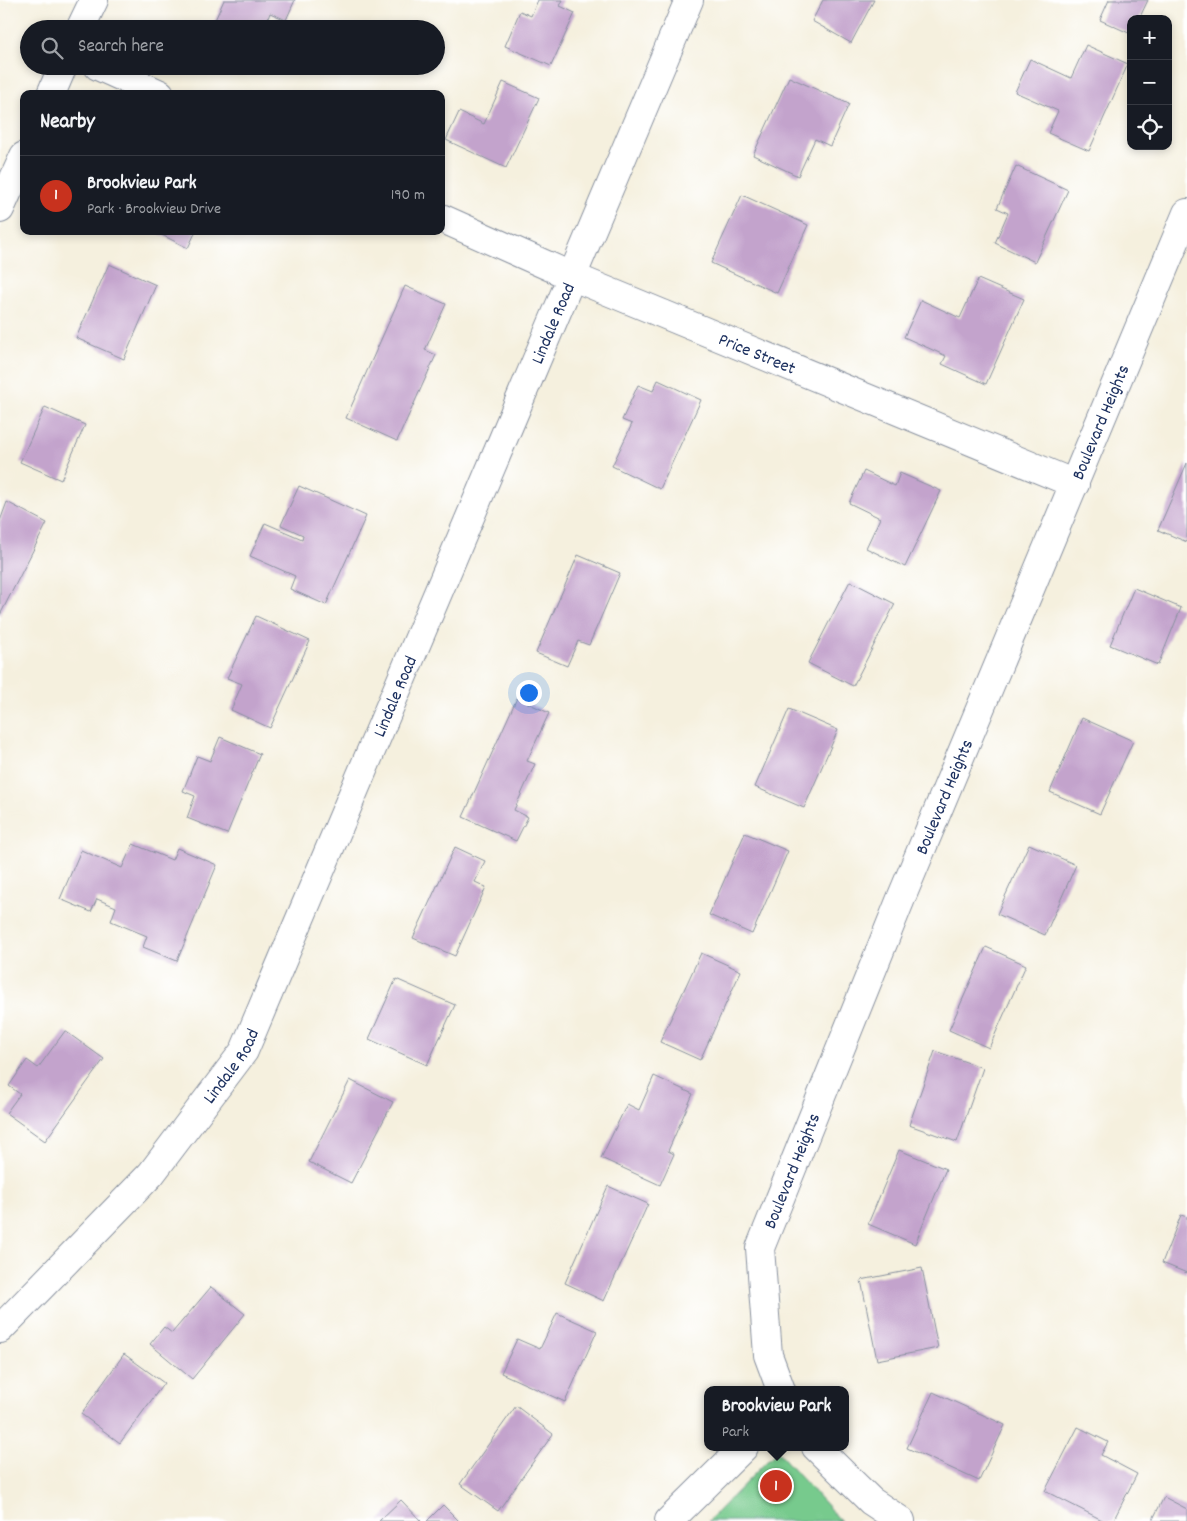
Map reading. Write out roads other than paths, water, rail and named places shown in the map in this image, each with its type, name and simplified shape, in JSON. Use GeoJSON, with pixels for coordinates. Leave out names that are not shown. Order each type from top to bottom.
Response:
{"type":"FeatureCollection","features":[{"type":"Feature","properties":{"kind":"street"},"geometry":{"type":"LineString","coordinates":[[84,20],[94,0]]}},
{"type":"Feature","properties":{"kind":"street","name":"Lindale Road"},"geometry":{"type":"LineString","coordinates":[[0,1329],[151,1174],[244,1051],[689,0]]}},
{"type":"Feature","properties":{"kind":"street"},"geometry":{"type":"LineString","coordinates":[[53,90],[59,75]]}},
{"type":"Feature","properties":{"kind":"street"},"geometry":{"type":"LineString","coordinates":[[118,75],[151,90]]}},
{"type":"Feature","properties":{"kind":"street"},"geometry":{"type":"LineString","coordinates":[[0,209],[20,165]]}},
{"type":"Feature","properties":{"kind":"street","name":"Boulevard Heights"},"geometry":{"type":"LineString","coordinates":[[780,1386],[768,1355],[760,1248],[902,896],[1187,213]]}},
{"type":"Feature","properties":{"kind":"street","name":"Price Street"},"geometry":{"type":"LineString","coordinates":[[445,220],[572,276],[1075,484]]}},
{"type":"Feature","properties":{"kind":"street"},"geometry":{"type":"LineString","coordinates":[[669,1521],[740,1451]]}},
{"type":"Feature","properties":{"kind":"street"},"geometry":{"type":"LineString","coordinates":[[820,1451],[871,1501],[901,1521]]}},
{"type":"Feature","properties":{"kind":"place","name":"Brookview Park"},"geometry":{"type":"Point","coordinates":[776,1486]}}]}
